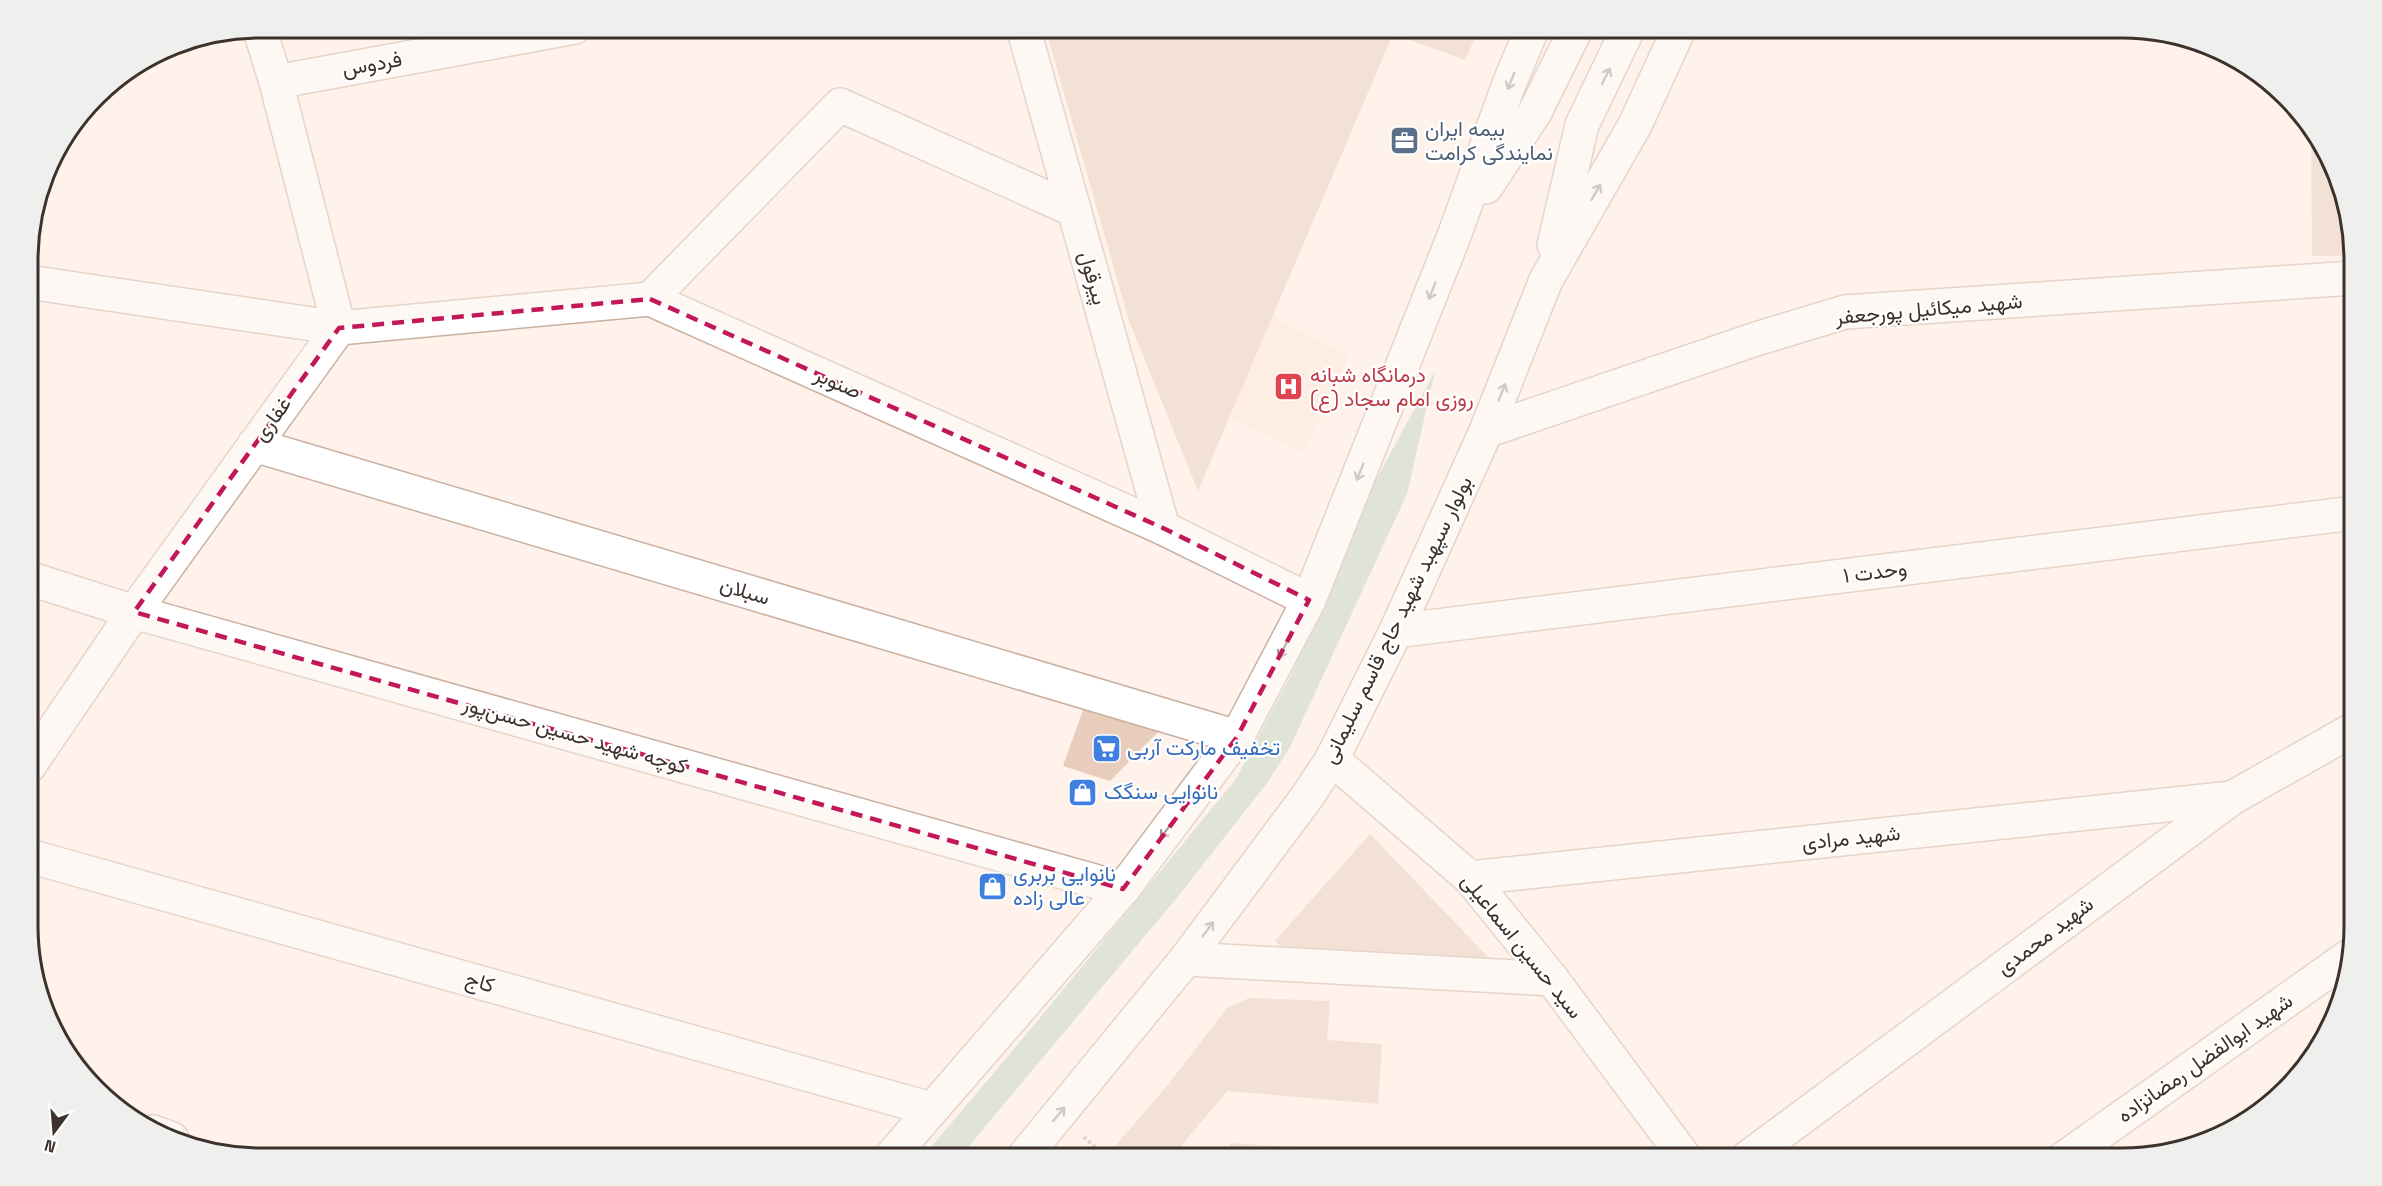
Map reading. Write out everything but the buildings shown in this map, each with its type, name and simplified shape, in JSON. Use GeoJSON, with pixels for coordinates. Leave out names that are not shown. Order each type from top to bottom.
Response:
{"type":"FeatureCollection","features":[{"type":"Feature","properties":{"kind":"street"},"geometry":{"type":"LineString","coordinates":[[262,38],[276,82],[339,328]]}},
{"type":"Feature","properties":{"kind":"street","name":"فردوس"},"geometry":{"type":"LineString","coordinates":[[276,82],[515,38]]}},
{"type":"Feature","properties":{"kind":"street","name":"پیرقول"},"geometry":{"type":"LineString","coordinates":[[1026,38],[1163,528]]}},
{"type":"Feature","properties":{"kind":"street"},"geometry":{"type":"LineString","coordinates":[[898,1148],[1122,889],[1237,737],[1309,600],[1454,236],[1509,84],[1528,38]]}},
{"type":"Feature","properties":{"kind":"street"},"geometry":{"type":"LineString","coordinates":[[1454,236],[1535,112],[1571,38]]}},
{"type":"Feature","properties":{"kind":"street"},"geometry":{"type":"LineString","coordinates":[[1546,280],[1582,125],[1624,38]]}},
{"type":"Feature","properties":{"kind":"street"},"geometry":{"type":"LineString","coordinates":[[1546,280],[1635,124],[1675,38]]}},
{"type":"Feature","properties":{"kind":"street"},"geometry":{"type":"LineString","coordinates":[[650,299],[840,105],[1074,210]]}},
{"type":"Feature","properties":{"kind":"street","name":"شهید میکائیل پورجعفر"},"geometry":{"type":"LineString","coordinates":[[1486,431],[1756,339],[1845,312],[2344,279]]}},
{"type":"Feature","properties":{"kind":"street","name":"بولوار سپهبد شهید حاج قاسم سلیمانی"},"geometry":{"type":"LineString","coordinates":[[1031,1148],[1186,959],[1307,797],[1332,759],[1396,631],[1486,431],[1546,280]]}},
{"type":"Feature","properties":{"kind":"street","name":"صنوبر"},"geometry":{"type":"LineString","coordinates":[[38,283],[339,328],[650,299],[1163,528],[1309,600]]}},
{"type":"Feature","properties":{"kind":"street","name":"غفاری"},"geometry":{"type":"LineString","coordinates":[[38,753],[134,612],[339,328]]}},
{"type":"Feature","properties":{"kind":"street","name":"سبلان"},"geometry":{"type":"LineString","coordinates":[[254,445],[1237,737]]}},
{"type":"Feature","properties":{"kind":"street","name":"وحدت ۱"},"geometry":{"type":"LineString","coordinates":[[1396,631],[2344,514]]}},
{"type":"Feature","properties":{"kind":"street","name":"کوچه شهید حسین حسن‌پور"},"geometry":{"type":"LineString","coordinates":[[38,581],[134,612],[1122,889]]}},
{"type":"Feature","properties":{"kind":"street","name":"شهید محمدی"},"geometry":{"type":"LineString","coordinates":[[1761,1148],[2232,798],[2344,735]]}},
{"type":"Feature","properties":{"kind":"street","name":"سید حسین اسماعیلی"},"geometry":{"type":"LineString","coordinates":[[1332,759],[1470,878],[1552,979],[1678,1148]]}},
{"type":"Feature","properties":{"kind":"street","name":"شهید مرادی"},"geometry":{"type":"LineString","coordinates":[[1470,878],[2232,798]]}},
{"type":"Feature","properties":{"kind":"street","name":"کاج"},"geometry":{"type":"LineString","coordinates":[[38,859],[931,1109]]}},
{"type":"Feature","properties":{"kind":"street"},"geometry":{"type":"LineString","coordinates":[[1186,959],[1552,979]]}},
{"type":"Feature","properties":{"kind":"street","name":"شهید ابوالفضل رمضانزاده"},"geometry":{"type":"LineString","coordinates":[[2078,1148],[2342,961]]}},
{"type":"Feature","properties":{"kind":"highlighted area"},"geometry":{"type":"Polygon","coordinates":[[[650,299],[1163,528],[1309,600],[1237,737],[1123,889],[134,612],[339,328],[650,299]]]}},
{"type":"Feature","properties":{"kind":"shaded area","name":"درمانگاه شبانه روزی امام سجاد (ع)"},"geometry":{"type":"Polygon","coordinates":[[[1272,317],[1349,355],[1304,452],[1229,418],[1272,317]]]}},
{"type":"Feature","properties":{"kind":"green space"},"geometry":{"type":"Polygon","coordinates":[[[1435,371],[1407,494],[1290,747],[1267,783],[1180,894],[967,1148],[930,1148],[1236,779],[1292,673],[1370,491],[1435,371]]]}},
{"type":"Feature","properties":{"kind":"place","name":"بیمه ایران نمایندگی کرامت"},"geometry":{"type":"Point","coordinates":[1404,141]}},
{"type":"Feature","properties":{"kind":"place","name":"درمانگاه شبانه روزی امام سجاد (ع)"},"geometry":{"type":"Point","coordinates":[1289,387]}},
{"type":"Feature","properties":{"kind":"place","name":"تخفیف مارکت آربی"},"geometry":{"type":"Point","coordinates":[1106,748]}},
{"type":"Feature","properties":{"kind":"place","name":"نانوایی سنگک"},"geometry":{"type":"Point","coordinates":[1083,792]}},
{"type":"Feature","properties":{"kind":"place","name":"نانوایی بربری عالی زاده"},"geometry":{"type":"Point","coordinates":[992,886]}}]}
